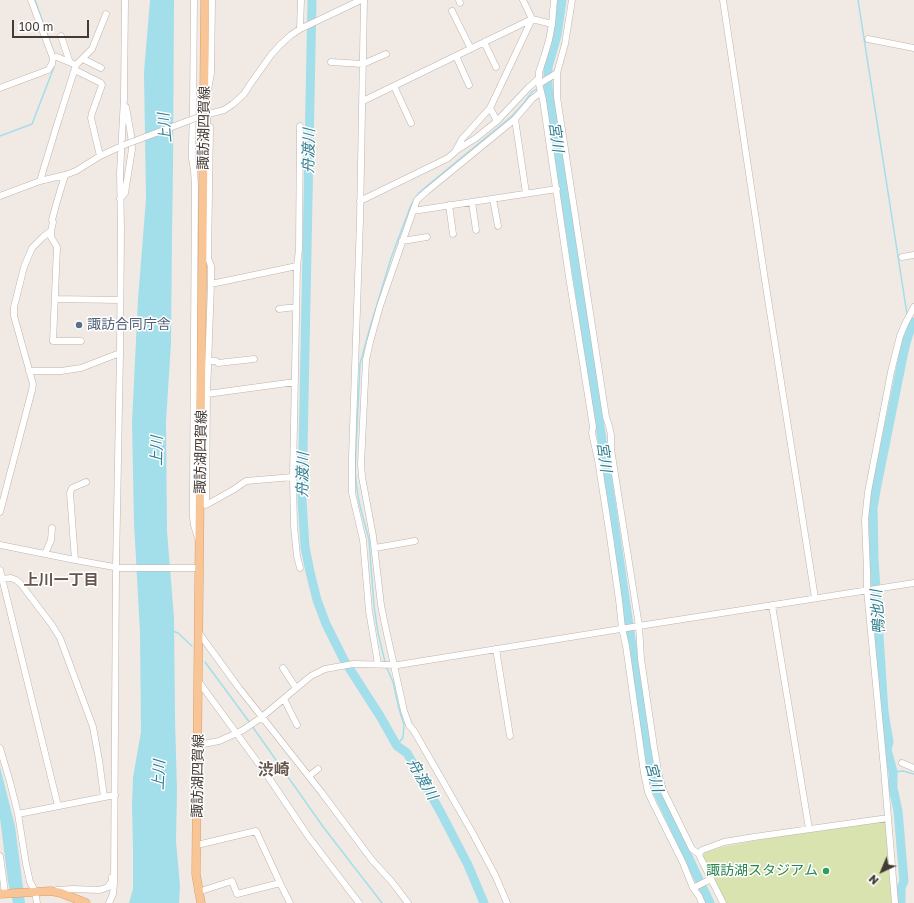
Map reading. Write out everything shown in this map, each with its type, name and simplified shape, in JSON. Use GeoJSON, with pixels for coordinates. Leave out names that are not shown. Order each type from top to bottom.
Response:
{"type":"FeatureCollection","features":[{"type":"Feature","properties":{"kind":"main road","name":"諏訪湖四賀線"},"geometry":{"type":"LineString","coordinates":[[201,903],[196,874],[205,0]]}},
{"type":"Feature","properties":{"kind":"main road"},"geometry":{"type":"LineString","coordinates":[[4,893],[51,891],[61,893],[86,903]]}},
{"type":"Feature","properties":{"kind":"main road"},"geometry":{"type":"LineString","coordinates":[[35,892],[60,897],[74,903]]}},
{"type":"Feature","properties":{"kind":"street"},"geometry":{"type":"LineString","coordinates":[[0,88],[48,70],[52,64],[52,58],[31,0]]}},
{"type":"Feature","properties":{"kind":"street"},"geometry":{"type":"LineString","coordinates":[[51,891],[71,889],[103,889],[108,887],[112,881],[113,871],[118,568],[120,173],[123,146],[125,0]]}},
{"type":"Feature","properties":{"kind":"street"},"geometry":{"type":"LineString","coordinates":[[194,0],[194,92],[192,148],[195,186],[193,491],[194,525],[200,544]]}},
{"type":"Feature","properties":{"kind":"street"},"geometry":{"type":"LineString","coordinates":[[204,101],[207,97],[211,74],[212,0]]}},
{"type":"Feature","properties":{"kind":"street"},"geometry":{"type":"LineString","coordinates":[[301,0],[302,28]]}},
{"type":"Feature","properties":{"kind":"street"},"geometry":{"type":"LineString","coordinates":[[0,196],[76,171],[100,156],[123,146],[224,110],[233,104],[246,90],[271,55],[291,35],[302,28],[361,0]]}},
{"type":"Feature","properties":{"kind":"street"},"geometry":{"type":"LineString","coordinates":[[364,0],[363,101],[352,450],[352,493],[363,540],[369,611],[378,664]]}},
{"type":"Feature","properties":{"kind":"street"},"geometry":{"type":"LineString","coordinates":[[523,0],[532,19]]}},
{"type":"Feature","properties":{"kind":"street"},"geometry":{"type":"LineString","coordinates":[[554,0],[552,24],[539,72],[539,82],[544,100],[569,277],[584,364],[593,427],[592,433],[598,460],[610,538],[644,773],[648,792],[702,903]]}},
{"type":"Feature","properties":{"kind":"street"},"geometry":{"type":"LineString","coordinates":[[572,0],[565,44],[555,74],[557,97],[606,417],[611,435],[611,449],[654,747],[659,776],[669,802],[692,850],[698,854],[709,880],[723,903]]}},
{"type":"Feature","properties":{"kind":"street"},"geometry":{"type":"LineString","coordinates":[[723,0],[815,598]]}},
{"type":"Feature","properties":{"kind":"street"},"geometry":{"type":"LineString","coordinates":[[452,11],[471,49]]}},
{"type":"Feature","properties":{"kind":"street"},"geometry":{"type":"LineString","coordinates":[[40,182],[61,109],[76,68],[92,49],[106,14]]}},
{"type":"Feature","properties":{"kind":"street"},"geometry":{"type":"LineString","coordinates":[[363,101],[532,19],[552,24]]}},
{"type":"Feature","properties":{"kind":"street"},"geometry":{"type":"LineString","coordinates":[[455,152],[462,139],[490,108],[532,19]]}},
{"type":"Feature","properties":{"kind":"street"},"geometry":{"type":"LineString","coordinates":[[61,36],[69,62]]}},
{"type":"Feature","properties":{"kind":"street"},"geometry":{"type":"LineString","coordinates":[[868,39],[914,48]]}},
{"type":"Feature","properties":{"kind":"street"},"geometry":{"type":"LineString","coordinates":[[484,42],[496,67]]}},
{"type":"Feature","properties":{"kind":"street"},"geometry":{"type":"LineString","coordinates":[[331,62],[363,64],[386,54]]}},
{"type":"Feature","properties":{"kind":"street"},"geometry":{"type":"LineString","coordinates":[[456,56],[469,85]]}},
{"type":"Feature","properties":{"kind":"street"},"geometry":{"type":"LineString","coordinates":[[52,58],[57,57],[69,62],[76,68],[101,82],[102,85],[92,113],[100,156]]}},
{"type":"Feature","properties":{"kind":"street"},"geometry":{"type":"LineString","coordinates":[[83,59],[101,68]]}},
{"type":"Feature","properties":{"kind":"street"},"geometry":{"type":"LineString","coordinates":[[360,200],[448,158],[498,121],[529,87],[555,74]]}},
{"type":"Feature","properties":{"kind":"street"},"geometry":{"type":"LineString","coordinates":[[394,86],[411,123]]}},
{"type":"Feature","properties":{"kind":"street"},"geometry":{"type":"LineString","coordinates":[[507,903],[495,875],[472,832],[414,731],[409,725],[404,711],[393,665],[382,605],[375,548],[362,478],[361,464],[366,360],[380,306],[417,200],[515,119],[532,99],[541,92]]}},
{"type":"Feature","properties":{"kind":"street"},"geometry":{"type":"LineString","coordinates":[[120,199],[125,193],[132,149],[124,98]]}},
{"type":"Feature","properties":{"kind":"street"},"geometry":{"type":"LineString","coordinates":[[490,108],[498,121]]}},
{"type":"Feature","properties":{"kind":"street"},"geometry":{"type":"LineString","coordinates":[[204,116],[207,125],[210,127],[208,258],[211,266],[207,394],[206,505],[234,490],[246,481],[293,477]]}},
{"type":"Feature","properties":{"kind":"street"},"geometry":{"type":"LineString","coordinates":[[515,119],[526,193]]}},
{"type":"Feature","properties":{"kind":"street"},"geometry":{"type":"LineString","coordinates":[[300,126],[299,249],[297,266],[293,477],[294,526],[297,556],[300,568]]}},
{"type":"Feature","properties":{"kind":"street"},"geometry":{"type":"LineString","coordinates":[[0,512],[33,384],[14,316],[14,307],[24,267],[32,248],[50,231],[65,175]]}},
{"type":"Feature","properties":{"kind":"street"},"geometry":{"type":"LineString","coordinates":[[413,211],[557,189]]}},
{"type":"Feature","properties":{"kind":"street"},"geometry":{"type":"LineString","coordinates":[[493,199],[498,226]]}},
{"type":"Feature","properties":{"kind":"street"},"geometry":{"type":"LineString","coordinates":[[472,202],[476,230]]}},
{"type":"Feature","properties":{"kind":"street"},"geometry":{"type":"LineString","coordinates":[[449,205],[453,234]]}},
{"type":"Feature","properties":{"kind":"street"},"geometry":{"type":"LineString","coordinates":[[50,231],[57,247],[53,341],[81,340]]}},
{"type":"Feature","properties":{"kind":"street"},"geometry":{"type":"LineString","coordinates":[[402,241],[427,237]]}},
{"type":"Feature","properties":{"kind":"street"},"geometry":{"type":"LineString","coordinates":[[902,257],[914,255]]}},
{"type":"Feature","properties":{"kind":"street"},"geometry":{"type":"LineString","coordinates":[[211,284],[297,266]]}},
{"type":"Feature","properties":{"kind":"street"},"geometry":{"type":"LineString","coordinates":[[55,298],[120,300]]}},
{"type":"Feature","properties":{"kind":"street"},"geometry":{"type":"LineString","coordinates":[[279,309],[296,307]]}},
{"type":"Feature","properties":{"kind":"street"},"geometry":{"type":"LineString","coordinates":[[896,903],[867,590],[865,524],[868,492],[891,372],[904,324],[914,307]]}},
{"type":"Feature","properties":{"kind":"street"},"geometry":{"type":"LineString","coordinates":[[29,371],[61,371],[81,368],[120,353]]}},
{"type":"Feature","properties":{"kind":"street"},"geometry":{"type":"LineString","coordinates":[[208,361],[216,361],[218,364],[254,359]]}},
{"type":"Feature","properties":{"kind":"street"},"geometry":{"type":"LineString","coordinates":[[207,394],[295,382]]}},
{"type":"Feature","properties":{"kind":"street"},"geometry":{"type":"LineString","coordinates":[[76,560],[70,493],[72,488],[86,482]]}},
{"type":"Feature","properties":{"kind":"street"},"geometry":{"type":"LineString","coordinates":[[45,554],[51,540],[52,528]]}},
{"type":"Feature","properties":{"kind":"street"},"geometry":{"type":"LineString","coordinates":[[375,548],[415,541]]}},
{"type":"Feature","properties":{"kind":"street"},"geometry":{"type":"LineString","coordinates":[[0,545],[118,568],[198,568]]}},
{"type":"Feature","properties":{"kind":"street"},"geometry":{"type":"LineString","coordinates":[[67,546],[74,547]]}},
{"type":"Feature","properties":{"kind":"street"},"geometry":{"type":"LineString","coordinates":[[0,570],[58,806]]}},
{"type":"Feature","properties":{"kind":"street"},"geometry":{"type":"LineString","coordinates":[[2,579],[11,578],[20,583],[60,638],[93,727],[104,797]]}},
{"type":"Feature","properties":{"kind":"street"},"geometry":{"type":"LineString","coordinates":[[198,745],[220,741],[243,730],[262,718],[311,676],[324,669],[353,664],[393,665],[914,583]]}},
{"type":"Feature","properties":{"kind":"street"},"geometry":{"type":"LineString","coordinates":[[772,605],[808,829]]}},
{"type":"Feature","properties":{"kind":"street"},"geometry":{"type":"LineString","coordinates":[[199,634],[372,860],[392,882],[408,903]]}},
{"type":"Feature","properties":{"kind":"street"},"geometry":{"type":"LineString","coordinates":[[496,649],[510,736]]}},
{"type":"Feature","properties":{"kind":"street"},"geometry":{"type":"LineString","coordinates":[[283,668],[296,688]]}},
{"type":"Feature","properties":{"kind":"street"},"geometry":{"type":"LineString","coordinates":[[199,682],[267,775],[308,836],[359,903]]}},
{"type":"Feature","properties":{"kind":"street"},"geometry":{"type":"LineString","coordinates":[[284,699],[297,725]]}},
{"type":"Feature","properties":{"kind":"street"},"geometry":{"type":"LineString","coordinates":[[0,748],[18,814],[30,882],[38,903]]}},
{"type":"Feature","properties":{"kind":"street"},"geometry":{"type":"LineString","coordinates":[[902,763],[914,768]]}},
{"type":"Feature","properties":{"kind":"street"},"geometry":{"type":"LineString","coordinates":[[309,776],[318,769]]}},
{"type":"Feature","properties":{"kind":"street"},"geometry":{"type":"LineString","coordinates":[[18,814],[115,795]]}},
{"type":"Feature","properties":{"kind":"street"},"geometry":{"type":"LineString","coordinates":[[698,854],[702,850],[724,842],[888,818]]}},
{"type":"Feature","properties":{"kind":"street"},"geometry":{"type":"LineString","coordinates":[[197,845],[256,831],[290,903]]}},
{"type":"Feature","properties":{"kind":"street"},"geometry":{"type":"LineString","coordinates":[[0,857],[4,893]]}},
{"type":"Feature","properties":{"kind":"street"},"geometry":{"type":"LineString","coordinates":[[109,903],[114,890],[113,871]]}},
{"type":"Feature","properties":{"kind":"street"},"geometry":{"type":"LineString","coordinates":[[694,888],[709,880]]}},
{"type":"Feature","properties":{"kind":"street"},"geometry":{"type":"LineString","coordinates":[[198,892],[232,881],[237,894],[280,882]]}},
{"type":"Feature","properties":{"kind":"green space"},"geometry":{"type":"Polygon","coordinates":[[[884,821],[887,827],[892,903],[726,903],[703,856],[704,853],[722,847],[758,840],[884,821]]]}},
{"type":"Feature","properties":{"kind":"water","name":"上川"},"geometry":{"type":"Polygon","coordinates":[[[150,0],[174,0],[171,343],[166,422],[167,531],[174,618],[177,791],[176,841],[180,886],[179,903],[129,903],[133,889],[133,777],[141,732],[140,632],[134,523],[132,422],[138,299],[146,199],[144,72],[150,0]]]}},
{"type":"Feature","properties":{"kind":"water"},"geometry":{"type":"Polygon","coordinates":[[[0,767],[15,826],[25,903],[13,903],[8,882],[0,818],[0,767]]]}},
{"type":"Feature","properties":{"kind":"waterway"},"geometry":{"type":"LineString","coordinates":[[35,0],[53,51]]}},
{"type":"Feature","properties":{"kind":"waterway","name":"舟渡川"},"geometry":{"type":"LineString","coordinates":[[312,0],[302,500],[305,547],[317,600],[326,624],[344,660],[380,716],[397,746],[407,753],[440,811],[468,865],[484,903]]}},
{"type":"Feature","properties":{"kind":"waterway","name":"宮川"},"geometry":{"type":"LineString","coordinates":[[562,0],[557,35],[548,67],[548,86],[646,742],[656,789],[710,903]]}},
{"type":"Feature","properties":{"kind":"waterway"},"geometry":{"type":"LineString","coordinates":[[858,0],[907,314]]}},
{"type":"Feature","properties":{"kind":"waterway"},"geometry":{"type":"LineString","coordinates":[[0,136],[32,124],[54,67]]}},
{"type":"Feature","properties":{"kind":"waterway","name":"宮川"},"geometry":{"type":"LineString","coordinates":[[542,88],[548,86]]}},
{"type":"Feature","properties":{"kind":"waterway"},"geometry":{"type":"LineString","coordinates":[[385,662],[378,633],[374,606],[369,540],[359,502],[356,482],[355,468],[360,364],[391,258],[415,198],[433,181],[512,116],[532,92],[539,89]]}},
{"type":"Feature","properties":{"kind":"waterway","name":"鴨池川"},"geometry":{"type":"LineString","coordinates":[[908,322],[911,327]]}},
{"type":"Feature","properties":{"kind":"waterway","name":"鴨池川"},"geometry":{"type":"LineString","coordinates":[[901,903],[901,888],[904,881],[898,811],[893,788],[893,772],[887,750],[889,742],[884,712],[874,559],[873,508],[903,356],[911,327],[914,322]]}},
{"type":"Feature","properties":{"kind":"waterway"},"geometry":{"type":"LineString","coordinates":[[173,631],[178,633],[192,646]]}},
{"type":"Feature","properties":{"kind":"waterway"},"geometry":{"type":"LineString","coordinates":[[205,662],[250,723]]}},
{"type":"Feature","properties":{"kind":"waterway"},"geometry":{"type":"LineString","coordinates":[[386,666],[393,682],[404,725],[403,737],[397,746]]}},
{"type":"Feature","properties":{"kind":"waterway"},"geometry":{"type":"LineString","coordinates":[[252,726],[324,828],[382,903]]}},
{"type":"Feature","properties":{"kind":"waterway"},"geometry":{"type":"LineString","coordinates":[[893,772],[903,771],[914,774]]}},
{"type":"Feature","properties":{"kind":"place","name":"諏訪合同庁舎"},"geometry":{"type":"Point","coordinates":[79,325]}},
{"type":"Feature","properties":{"kind":"place","name":"諏訪湖スタジアム"},"geometry":{"type":"Point","coordinates":[826,871]}},
{"type":"Feature","properties":{"kind":"district","name":"上川一丁目"},"geometry":{"type":"Point","coordinates":[61,580]}},
{"type":"Feature","properties":{"kind":"district","name":"渋崎"},"geometry":{"type":"Point","coordinates":[274,770]}}]}
